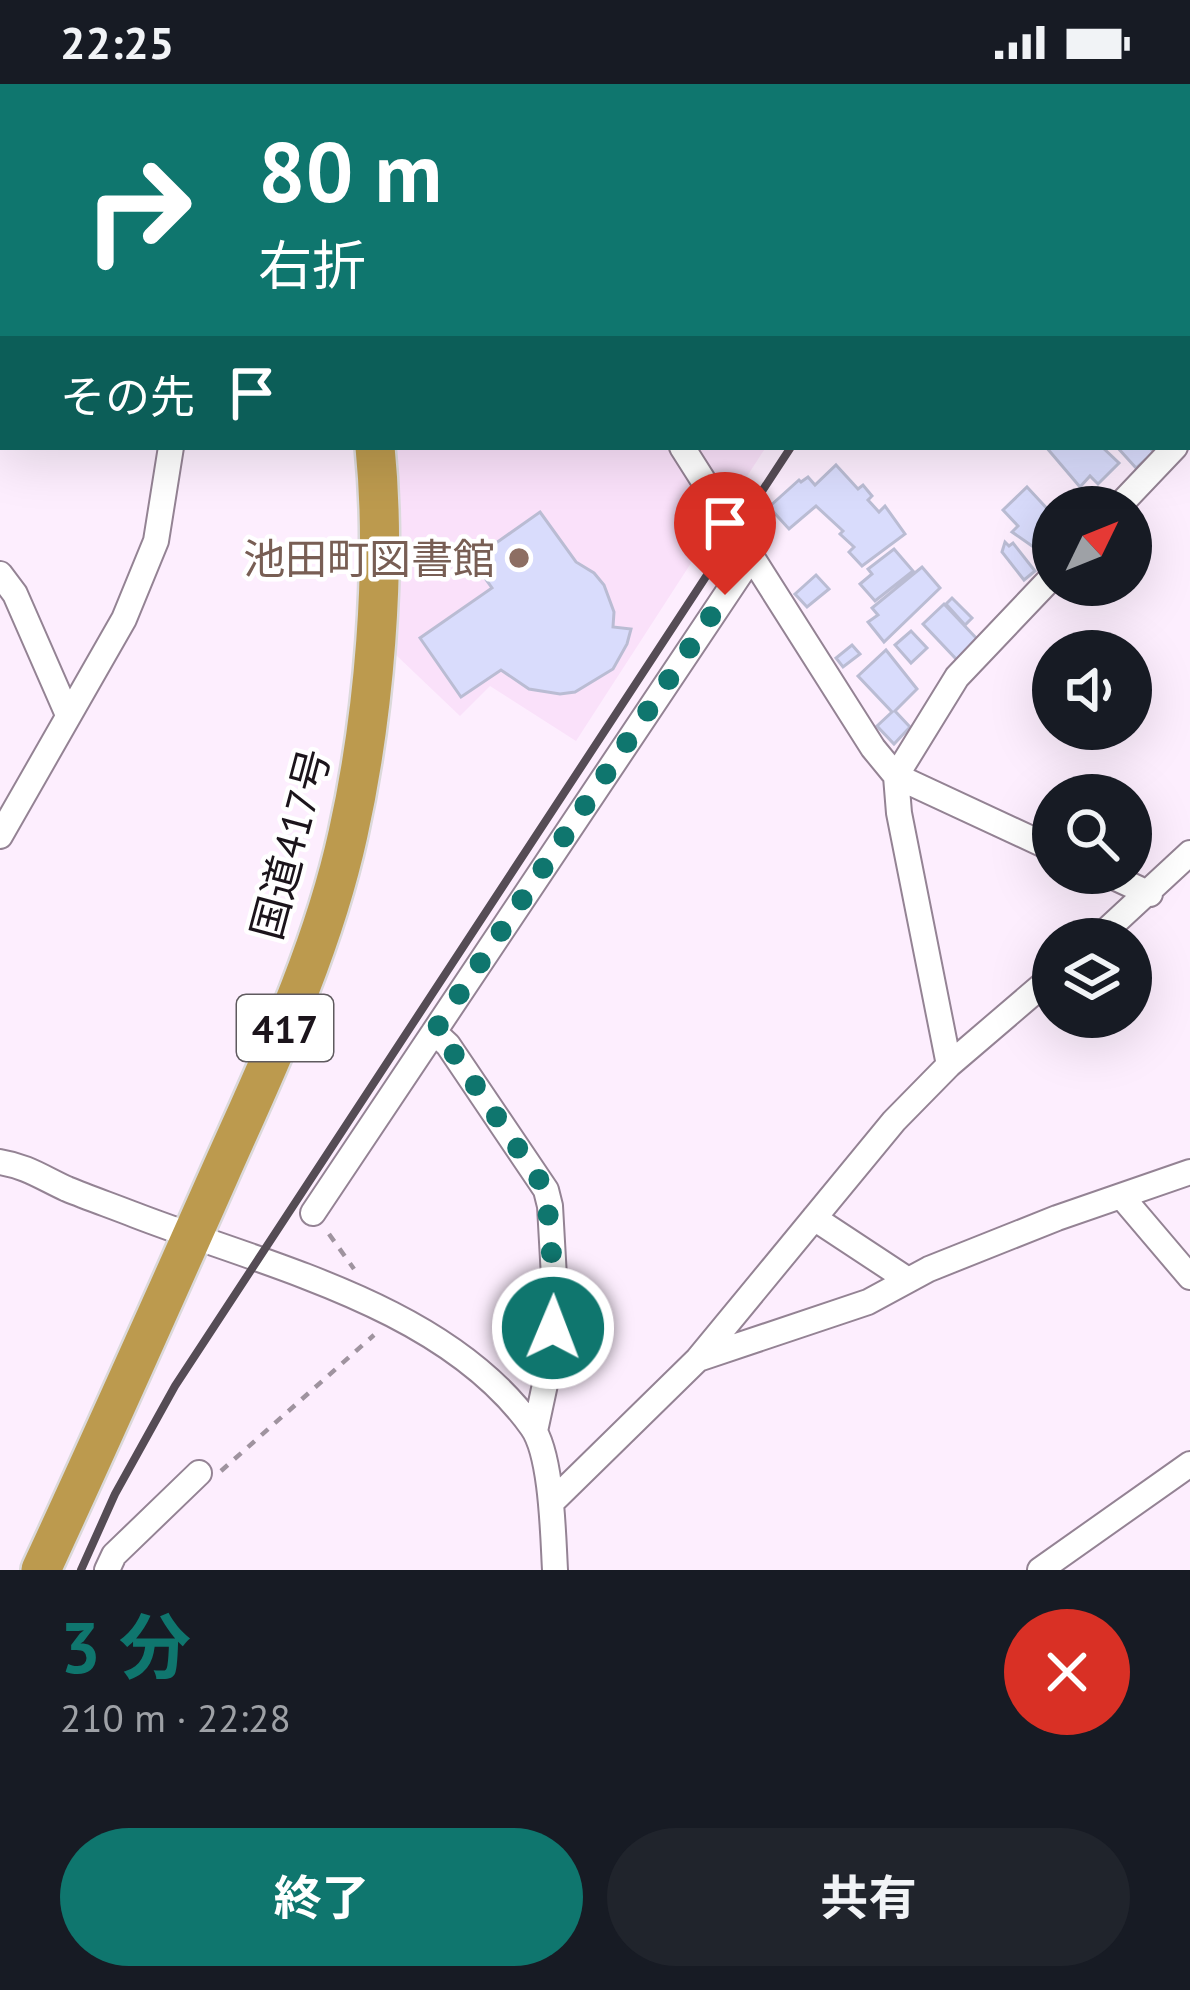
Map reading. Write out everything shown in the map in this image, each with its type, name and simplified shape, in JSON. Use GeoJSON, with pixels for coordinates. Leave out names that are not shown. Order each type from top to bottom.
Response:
{"type":"FeatureCollection","features":[{"type":"Feature","properties":{"kind":"highway","name":"国道417号"},"geometry":{"type":"LineString","coordinates":[[41,1570],[290,1017],[348,838],[366,740],[371,672],[382,515],[375,450]]}},
{"type":"Feature","properties":{"kind":"street"},"geometry":{"type":"LineString","coordinates":[[0,836],[124,619],[156,541],[171,450]]}},
{"type":"Feature","properties":{"kind":"street"},"geometry":{"type":"LineString","coordinates":[[684,450],[873,748],[896,776],[1032,839]]}},
{"type":"Feature","properties":{"kind":"street"},"geometry":{"type":"LineString","coordinates":[[1137,486],[1171,450]]}},
{"type":"Feature","properties":{"kind":"street"},"geometry":{"type":"LineString","coordinates":[[313,1213],[752,556]]}},
{"type":"Feature","properties":{"kind":"street"},"geometry":{"type":"LineString","coordinates":[[0,574],[15,594],[68,715]]}},
{"type":"Feature","properties":{"kind":"street"},"geometry":{"type":"LineString","coordinates":[[949,1065],[899,813],[896,776],[957,677],[1032,598]]}},
{"type":"Feature","properties":{"kind":"street"},"geometry":{"type":"LineString","coordinates":[[1121,918],[1190,854]]}},
{"type":"Feature","properties":{"kind":"street"},"geometry":{"type":"LineString","coordinates":[[1152,886],[1190,889]]}},
{"type":"Feature","properties":{"kind":"street"},"geometry":{"type":"LineString","coordinates":[[552,1502],[698,1359],[894,1121],[949,1065],[1032,994]]}},
{"type":"Feature","properties":{"kind":"street"},"geometry":{"type":"LineString","coordinates":[[434,1032],[448,1045],[546,1190],[555,1295],[550,1361],[535,1430],[552,1502],[555,1570]]}},
{"type":"Feature","properties":{"kind":"street"},"geometry":{"type":"LineString","coordinates":[[0,1162],[24,1166],[64,1187],[389,1314],[449,1346],[535,1430]]}},
{"type":"Feature","properties":{"kind":"street"},"geometry":{"type":"LineString","coordinates":[[698,1359],[868,1302],[908,1280],[1057,1218],[1190,1172]]}},
{"type":"Feature","properties":{"kind":"street"},"geometry":{"type":"LineString","coordinates":[[1122,1197],[1190,1277]]}},
{"type":"Feature","properties":{"kind":"street"},"geometry":{"type":"LineString","coordinates":[[814,1219],[908,1280]]}},
{"type":"Feature","properties":{"kind":"street"},"geometry":{"type":"LineString","coordinates":[[1040,1570],[1190,1464]]}},
{"type":"Feature","properties":{"kind":"street"},"geometry":{"type":"LineString","coordinates":[[107,1570],[114,1555],[199,1473]]}},
{"type":"Feature","properties":{"kind":"path"},"geometry":{"type":"LineString","coordinates":[[199,1473],[210,1481],[384,1325],[389,1314],[313,1213]]}},
{"type":"Feature","properties":{"kind":"shaded area"},"geometry":{"type":"Polygon","coordinates":[[[397,450],[764,450],[576,741],[490,686],[460,716],[395,654],[397,450]]]}},
{"type":"Feature","properties":{"kind":"building"},"geometry":{"type":"Polygon","coordinates":[[[1049,450],[1105,450],[1119,463],[1098,484],[1090,476],[1079,486],[1049,450]]]}},
{"type":"Feature","properties":{"kind":"building"},"geometry":{"type":"Polygon","coordinates":[[[1120,450],[1154,452],[1136,468],[1120,450]]]}},
{"type":"Feature","properties":{"kind":"building"},"geometry":{"type":"Polygon","coordinates":[[[836,465],[858,489],[863,485],[879,512],[885,506],[905,534],[862,566],[849,552],[854,547],[840,534],[843,531],[816,506],[789,529],[769,507],[799,480],[808,477],[815,485],[836,465]]]}},
{"type":"Feature","properties":{"kind":"building"},"geometry":{"type":"Polygon","coordinates":[[[1027,487],[1032,492],[1032,546],[1012,532],[1018,526],[1003,510],[1027,487]]]}},
{"type":"Feature","properties":{"kind":"building"},"geometry":{"type":"Polygon","coordinates":[[[540,512],[576,562],[604,585],[614,612],[613,627],[631,629],[627,644],[613,669],[575,692],[529,689],[501,670],[461,697],[420,638],[492,588],[472,560],[540,512]]]}},
{"type":"Feature","properties":{"kind":"building"},"geometry":{"type":"Polygon","coordinates":[[[1005,542],[1013,543],[1032,573],[1024,580],[1002,552],[1005,542]]]}},
{"type":"Feature","properties":{"kind":"building"},"geometry":{"type":"Polygon","coordinates":[[[894,549],[913,571],[875,601],[860,584],[872,574],[868,569],[894,549]]]}},
{"type":"Feature","properties":{"kind":"building"},"geometry":{"type":"Polygon","coordinates":[[[922,567],[940,588],[884,642],[868,622],[878,615],[872,608],[922,567]]]}},
{"type":"Feature","properties":{"kind":"building"},"geometry":{"type":"Polygon","coordinates":[[[816,575],[829,589],[807,607],[795,594],[816,575]]]}},
{"type":"Feature","properties":{"kind":"building"},"geometry":{"type":"Polygon","coordinates":[[[952,598],[972,618],[965,625],[946,604],[952,598]]]}},
{"type":"Feature","properties":{"kind":"building"},"geometry":{"type":"Polygon","coordinates":[[[944,604],[978,640],[958,661],[923,624],[944,604]]]}},
{"type":"Feature","properties":{"kind":"building"},"geometry":{"type":"Polygon","coordinates":[[[911,631],[927,648],[911,663],[895,645],[911,631]]]}},
{"type":"Feature","properties":{"kind":"building"},"geometry":{"type":"Polygon","coordinates":[[[852,645],[860,654],[843,667],[836,658],[852,645]]]}},
{"type":"Feature","properties":{"kind":"building"},"geometry":{"type":"Polygon","coordinates":[[[886,650],[917,689],[895,711],[910,727],[894,744],[877,726],[892,712],[858,676],[886,650]]]}},
{"type":"Feature","properties":{"kind":"railway"},"geometry":{"type":"LineString","coordinates":[[81,1570],[115,1494],[175,1386],[789,450]]}},
{"type":"Feature","properties":{"kind":"place","name":"池田町図書館"},"geometry":{"type":"Point","coordinates":[519,558]}},
{"type":"Feature","properties":{"kind":"route"},"geometry":{"type":"LineString","coordinates":[[553,1328],[555,1295],[546,1190],[448,1045],[434,1032],[725,595]]}}]}
